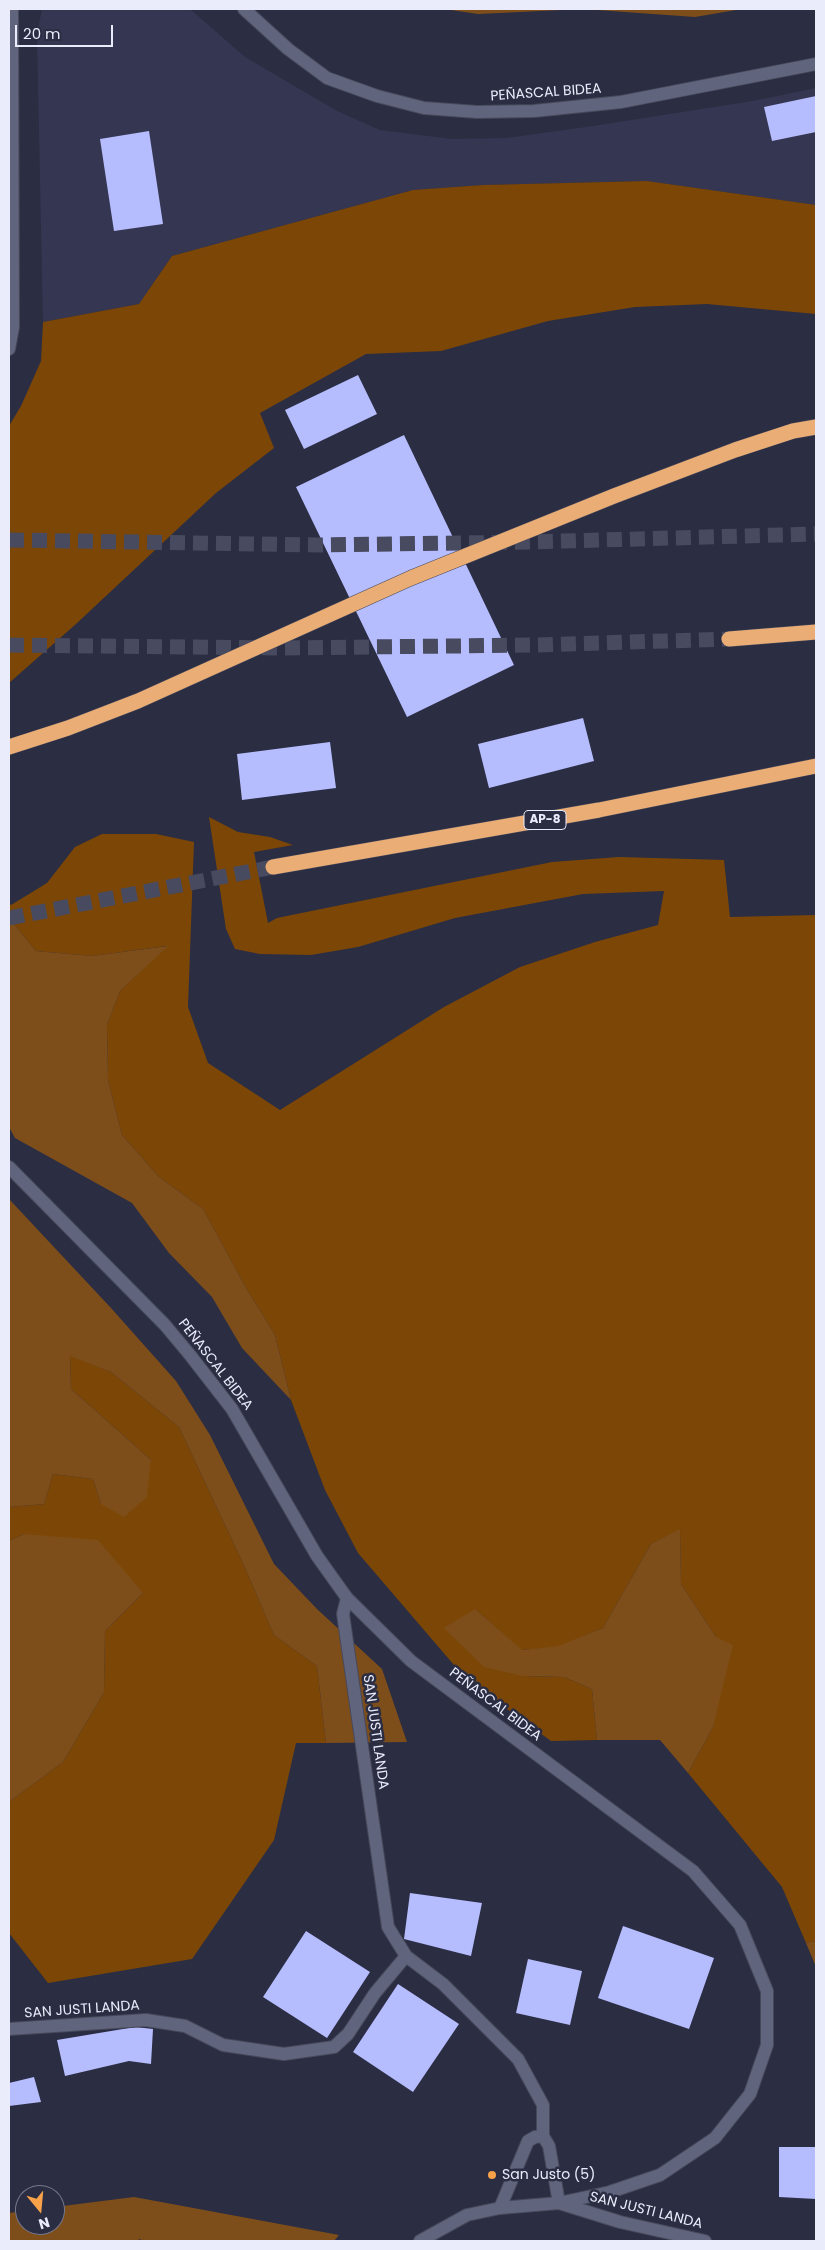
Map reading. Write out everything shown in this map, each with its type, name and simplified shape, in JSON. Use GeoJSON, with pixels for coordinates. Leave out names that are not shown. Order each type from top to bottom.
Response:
{"type":"FeatureCollection","features":[{"type":"Feature","properties":{"kind":"highway"},"geometry":{"type":"LineString","coordinates":[[9,747],[68,728],[138,701],[411,578],[614,496],[736,450],[816,427]]}},
{"type":"Feature","properties":{"kind":"highway"},"geometry":{"type":"LineString","coordinates":[[729,639],[816,632]]}},
{"type":"Feature","properties":{"kind":"highway","name":"AP-8"},"geometry":{"type":"LineString","coordinates":[[273,867],[599,810],[816,766]]}},
{"type":"Feature","properties":{"kind":"street"},"geometry":{"type":"LineString","coordinates":[[9,349],[12,327],[12,9]]}},
{"type":"Feature","properties":{"kind":"street","name":"PEÑASCAL BIDEA"},"geometry":{"type":"LineString","coordinates":[[244,9],[288,48],[328,78],[377,96],[424,108],[477,112],[534,112],[612,103],[816,64]]}},
{"type":"Feature","properties":{"kind":"street","name":"PEÑASCAL BIDEA"},"geometry":{"type":"LineString","coordinates":[[9,1167],[164,1326],[208,1378],[232,1409],[317,1556],[347,1598],[411,1661],[693,1871],[740,1925],[767,1991],[767,2045],[750,2094],[714,2138],[660,2175],[610,2192],[559,2203]]}},
{"type":"Feature","properties":{"kind":"street","name":"SAN JUSTI LANDA"},"geometry":{"type":"LineString","coordinates":[[347,1598],[343,1614],[388,1928],[406,1956],[444,1984],[518,2059],[543,2105],[543,2136],[550,2146],[559,2203],[620,2222],[705,2241]]}},
{"type":"Feature","properties":{"kind":"street","name":"SAN JUSTI LANDA"},"geometry":{"type":"LineString","coordinates":[[9,2029],[146,2020],[185,2026],[223,2045],[284,2054],[334,2047],[348,2034],[375,1993],[406,1956]]}},
{"type":"Feature","properties":{"kind":"street"},"geometry":{"type":"LineString","coordinates":[[500,2208],[528,2141],[535,2137],[543,2136]]}},
{"type":"Feature","properties":{"kind":"street"},"geometry":{"type":"LineString","coordinates":[[420,2241],[467,2215],[500,2208],[559,2203]]}},
{"type":"Feature","properties":{"kind":"shaded area"},"geometry":{"type":"Polygon","coordinates":[[[42,9],[190,9],[245,57],[337,111],[380,130],[452,139],[507,138],[593,126],[753,101],[816,88],[816,205],[647,181],[484,185],[413,190],[172,256],[139,304],[43,322],[37,34],[42,9]]]}},
{"type":"Feature","properties":{"kind":"shaded area"},"geometry":{"type":"Polygon","coordinates":[[[444,9],[583,9],[478,14],[444,9]]]}},
{"type":"Feature","properties":{"kind":"shaded area"},"geometry":{"type":"Polygon","coordinates":[[[583,9],[742,9],[695,17],[583,9]]]}},
{"type":"Feature","properties":{"kind":"shaded area"},"geometry":{"type":"Polygon","coordinates":[[[647,181],[816,205],[816,314],[707,304],[635,307],[548,321],[441,351],[366,354],[260,413],[274,448],[216,493],[76,624],[9,683],[9,426],[21,406],[41,361],[43,322],[139,304],[172,256],[413,190],[483,185],[647,181]]]}},
{"type":"Feature","properties":{"kind":"shaded area"},"geometry":{"type":"Polygon","coordinates":[[[209,817],[238,832],[270,837],[293,845],[254,852],[268,923],[277,918],[552,862],[619,857],[724,860],[730,917],[816,915],[816,1941],[806,1943],[782,1887],[688,1773],[713,1727],[716,1637],[681,1584],[680,1530],[651,1544],[603,1628],[558,1647],[521,1650],[475,1609],[523,1676],[564,1677],[592,1689],[597,1740],[551,1741],[466,1679],[358,1553],[325,1490],[291,1400],[275,1335],[246,1288],[203,1209],[159,1177],[122,1135],[108,1080],[107,1025],[120,991],[167,946],[92,956],[36,951],[9,918],[9,903],[11,905],[47,883],[75,847],[102,834],[156,834],[194,842],[188,1007],[208,1063],[280,1110],[444,1007],[520,967],[595,942],[658,925],[664,891],[583,894],[455,918],[358,947],[311,955],[260,954],[235,949],[226,929],[209,817]]]}},
{"type":"Feature","properties":{"kind":"shaded area"},"geometry":{"type":"Polygon","coordinates":[[[9,918],[36,951],[92,956],[168,946],[120,991],[107,1025],[108,1080],[122,1135],[159,1177],[203,1209],[246,1288],[275,1335],[291,1400],[242,1348],[212,1297],[169,1253],[132,1203],[15,1138],[9,1127],[9,918]]]}},
{"type":"Feature","properties":{"kind":"shaded area"},"geometry":{"type":"Polygon","coordinates":[[[9,1199],[176,1381],[210,1435],[274,1564],[317,1609],[382,1669],[407,1742],[326,1743],[317,1666],[274,1635],[242,1561],[179,1427],[111,1372],[70,1356],[71,1389],[151,1460],[147,1497],[124,1517],[101,1504],[93,1479],[53,1474],[44,1504],[9,1507],[9,1199]]]}},
{"type":"Feature","properties":{"kind":"shaded area"},"geometry":{"type":"Polygon","coordinates":[[[70,1355],[111,1372],[179,1427],[242,1561],[274,1635],[317,1666],[326,1743],[296,1743],[274,1840],[192,1959],[48,1983],[9,1933],[9,1802],[63,1762],[104,1692],[105,1631],[143,1593],[24,1534],[9,1541],[9,1507],[44,1504],[53,1474],[93,1479],[101,1504],[151,1460],[71,1389],[70,1355]]]}},
{"type":"Feature","properties":{"kind":"shaded area"},"geometry":{"type":"Polygon","coordinates":[[[680,1529],[681,1584],[716,1637],[733,1645],[713,1727],[688,1773],[660,1740],[597,1740],[592,1689],[564,1677],[523,1676],[484,1667],[444,1628],[475,1609],[522,1650],[558,1646],[603,1628],[651,1544],[680,1529]]]}},
{"type":"Feature","properties":{"kind":"shaded area"},"geometry":{"type":"Polygon","coordinates":[[[24,1534],[98,1540],[143,1593],[105,1631],[104,1692],[63,1762],[9,1802],[9,1541],[24,1534]]]}},
{"type":"Feature","properties":{"kind":"shaded area"},"geometry":{"type":"Polygon","coordinates":[[[816,1941],[816,1967],[806,1943],[816,1941]]]}},
{"type":"Feature","properties":{"kind":"shaded area"},"geometry":{"type":"Polygon","coordinates":[[[134,2197],[339,2235],[334,2241],[142,2241],[140,2239],[136,2241],[9,2241],[9,2213],[15,2212],[15,2235],[65,2235],[65,2206],[134,2197]]]}},
{"type":"Feature","properties":{"kind":"building"},"geometry":{"type":"Polygon","coordinates":[[[816,96],[816,132],[772,141],[764,107],[816,96]]]}},
{"type":"Feature","properties":{"kind":"building"},"geometry":{"type":"Polygon","coordinates":[[[149,131],[163,224],[114,231],[100,139],[149,131]]]}},
{"type":"Feature","properties":{"kind":"building"},"geometry":{"type":"Polygon","coordinates":[[[358,375],[377,414],[304,449],[285,410],[358,375]]]}},
{"type":"Feature","properties":{"kind":"building"},"geometry":{"type":"Polygon","coordinates":[[[404,435],[514,665],[407,717],[296,487],[404,435]]]}},
{"type":"Feature","properties":{"kind":"building"},"geometry":{"type":"Polygon","coordinates":[[[583,718],[594,761],[489,788],[478,744],[583,718]]]}},
{"type":"Feature","properties":{"kind":"building"},"geometry":{"type":"Polygon","coordinates":[[[330,742],[336,788],[242,800],[237,754],[330,742]]]}},
{"type":"Feature","properties":{"kind":"building"},"geometry":{"type":"Polygon","coordinates":[[[410,1893],[482,1903],[471,1956],[404,1939],[410,1893]]]}},
{"type":"Feature","properties":{"kind":"building"},"geometry":{"type":"Polygon","coordinates":[[[623,1926],[714,1958],[689,2029],[598,1998],[623,1926]]]}},
{"type":"Feature","properties":{"kind":"building"},"geometry":{"type":"Polygon","coordinates":[[[306,1931],[370,1972],[327,2038],[263,1997],[306,1931]]]}},
{"type":"Feature","properties":{"kind":"building"},"geometry":{"type":"Polygon","coordinates":[[[528,1959],[582,1971],[570,2025],[516,2013],[528,1959]]]}},
{"type":"Feature","properties":{"kind":"building"},"geometry":{"type":"Polygon","coordinates":[[[398,1984],[459,2024],[413,2092],[353,2052],[398,1984]]]}},
{"type":"Feature","properties":{"kind":"building"},"geometry":{"type":"Polygon","coordinates":[[[135,2027],[153,2029],[151,2064],[129,2061],[65,2076],[57,2040],[135,2027]]]}},
{"type":"Feature","properties":{"kind":"building"},"geometry":{"type":"Polygon","coordinates":[[[34,2077],[41,2102],[9,2106],[9,2083],[34,2077]]]}},
{"type":"Feature","properties":{"kind":"building"},"geometry":{"type":"Polygon","coordinates":[[[779,2147],[816,2147],[816,2199],[779,2197],[779,2147]]]}},
{"type":"Feature","properties":{"kind":"tunnel"},"geometry":{"type":"LineString","coordinates":[[9,540],[317,545],[528,542],[816,534]]}},
{"type":"Feature","properties":{"kind":"tunnel"},"geometry":{"type":"LineString","coordinates":[[9,645],[282,648],[535,645],[729,639]]}},
{"type":"Feature","properties":{"kind":"tunnel"},"geometry":{"type":"LineString","coordinates":[[9,918],[273,867]]}},
{"type":"Feature","properties":{"kind":"place","name":"San Justo (5)"},"geometry":{"type":"Point","coordinates":[492,2175]}}]}
